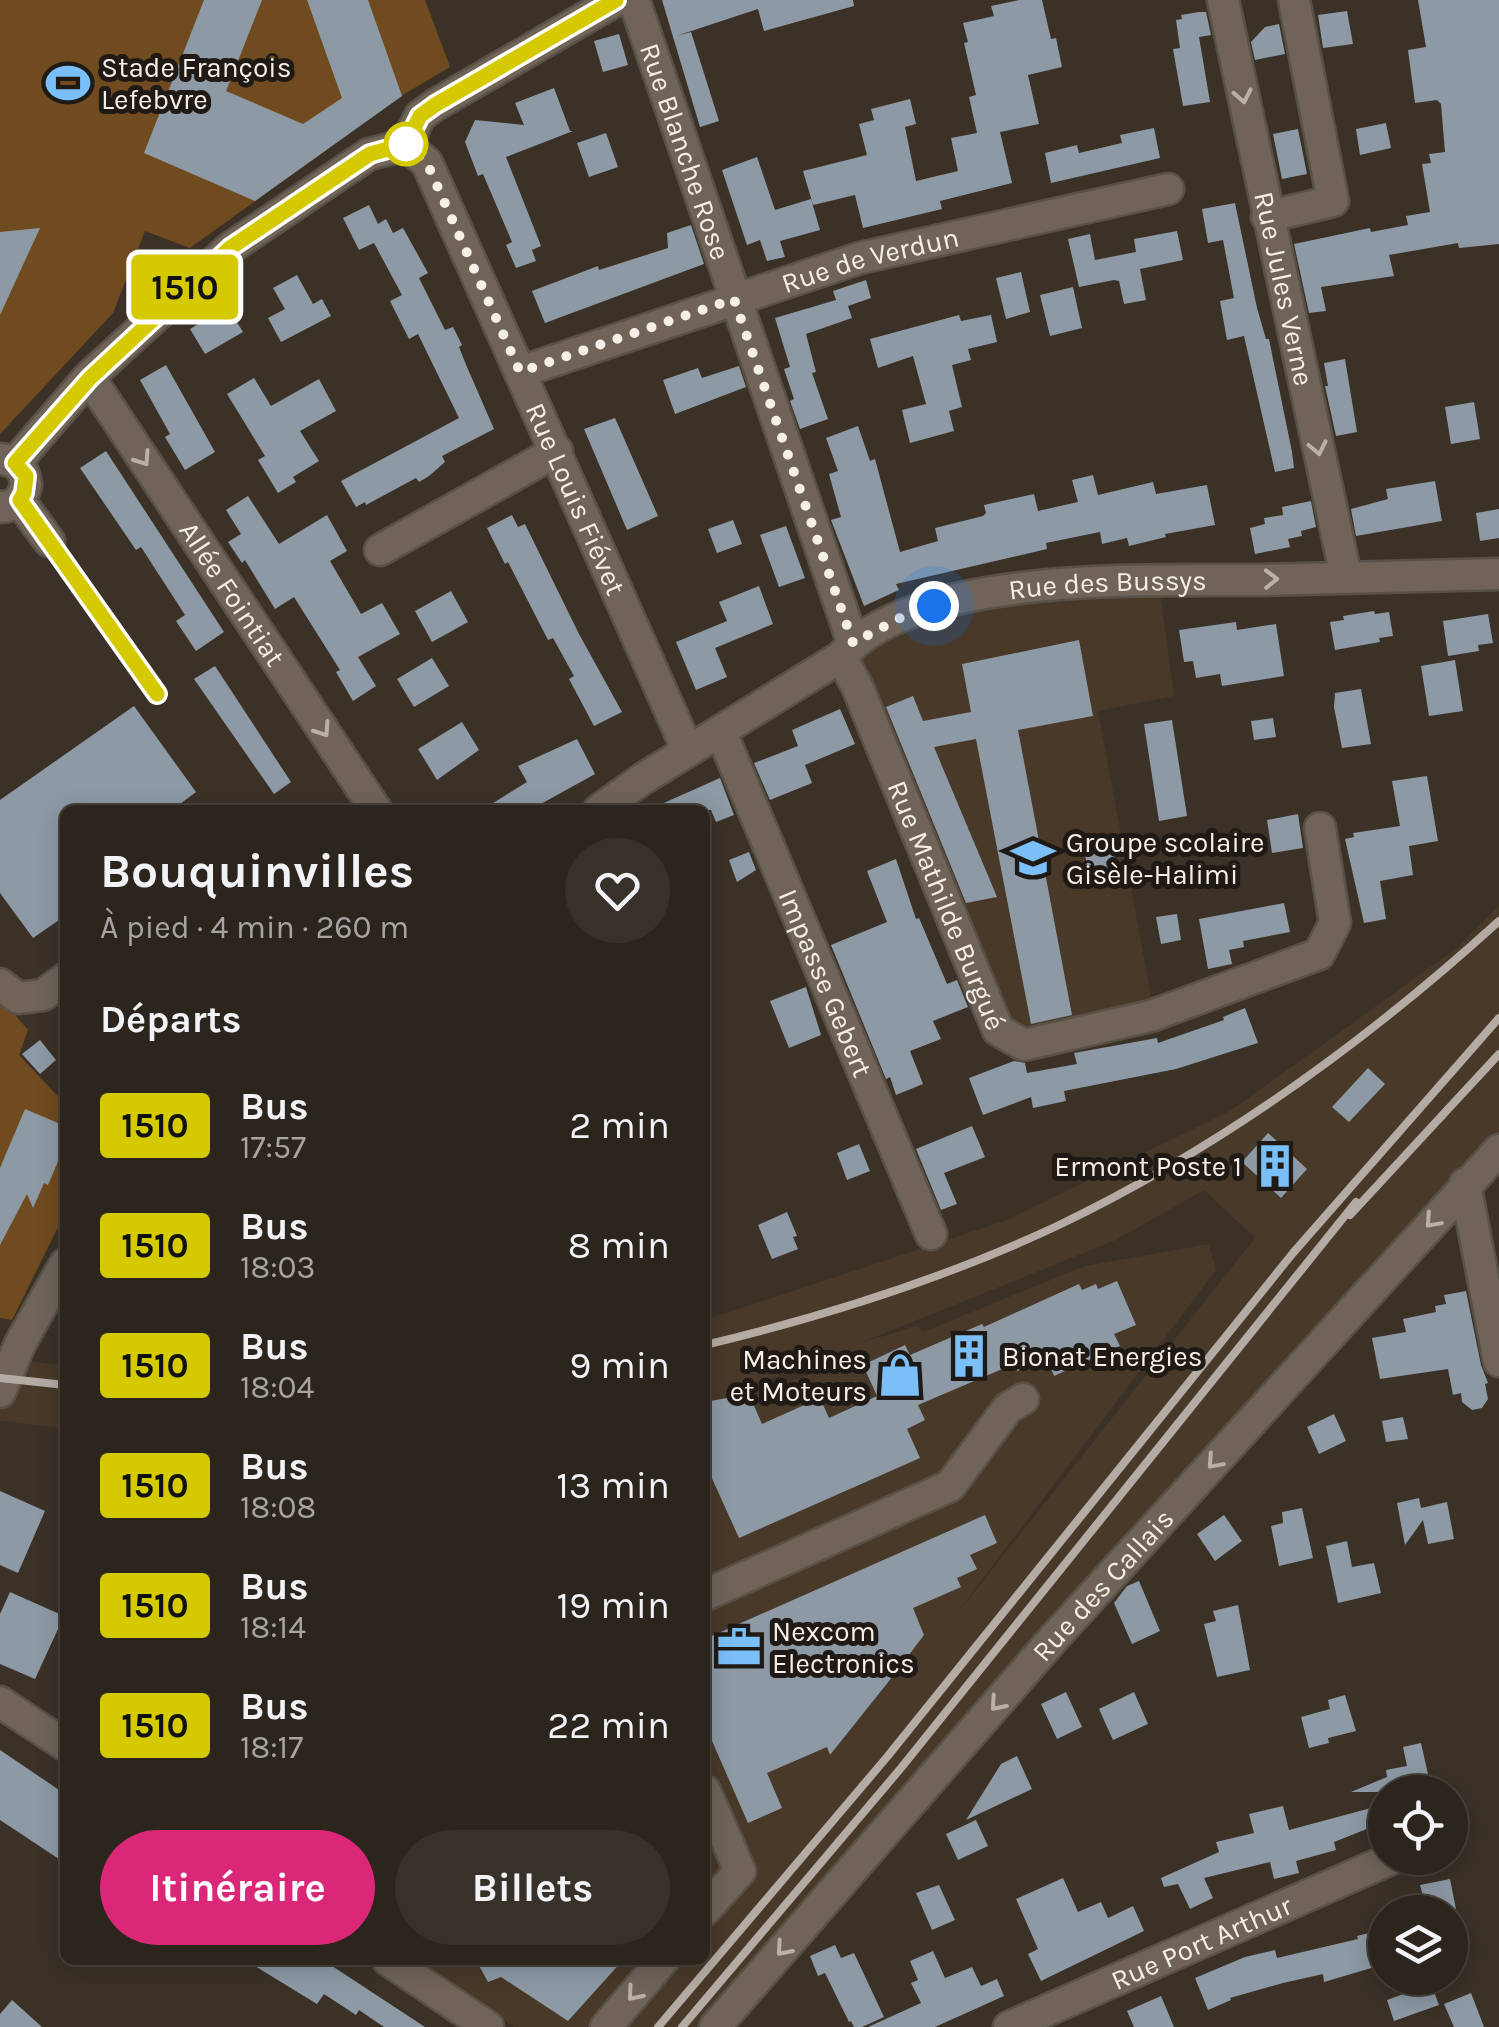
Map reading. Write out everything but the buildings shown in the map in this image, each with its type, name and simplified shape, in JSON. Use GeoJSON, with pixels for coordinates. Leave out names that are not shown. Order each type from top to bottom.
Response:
{"type":"FeatureCollection","features":[{"type":"Feature","properties":{"kind":"street"},"geometry":{"type":"LineString","coordinates":[[49,541],[10,504],[24,493],[26,476],[8,461],[90,378],[230,248],[370,154],[406,144],[420,116],[435,105],[616,0]]}},
{"type":"Feature","properties":{"kind":"street","name":"Rue Blanche Rose"},"geometry":{"type":"LineString","coordinates":[[634,0],[847,650]]}},
{"type":"Feature","properties":{"kind":"street","name":"Rue Jules Verne"},"geometry":{"type":"LineString","coordinates":[[1223,0],[1346,577]]}},
{"type":"Feature","properties":{"kind":"street"},"geometry":{"type":"LineString","coordinates":[[1268,217],[1333,201],[1294,0]]}},
{"type":"Feature","properties":{"kind":"street","name":"Rue Louis Fiévet"},"geometry":{"type":"LineString","coordinates":[[406,144],[427,163],[688,751]]}},
{"type":"Feature","properties":{"kind":"street","name":"Rue de Verdun"},"geometry":{"type":"LineString","coordinates":[[520,372],[860,258],[1168,188]]}},
{"type":"Feature","properties":{"kind":"street","name":"Allée Fointiat"},"geometry":{"type":"LineString","coordinates":[[90,378],[373,805]]}},
{"type":"Feature","properties":{"kind":"street"},"geometry":{"type":"LineString","coordinates":[[380,550],[557,450]]}},
{"type":"Feature","properties":{"kind":"street","name":"Rue des Bussys"},"geometry":{"type":"LineString","coordinates":[[607,805],[847,650],[904,616],[934,606],[1013,590],[1083,582],[1499,574]]}},
{"type":"Feature","properties":{"kind":"street","name":"Rue Mathilde Burgué"},"geometry":{"type":"LineString","coordinates":[[847,650],[858,686],[998,1030],[1024,1045],[1150,1016],[1320,954],[1335,923],[1320,828]]}},
{"type":"Feature","properties":{"kind":"street","name":"Impasse Gebert"},"geometry":{"type":"LineString","coordinates":[[721,732],[931,1234]]}},
{"type":"Feature","properties":{"kind":"street"},"geometry":{"type":"LineString","coordinates":[[0,984],[18,998],[44,995],[60,983]]}},
{"type":"Feature","properties":{"kind":"street","name":"Rue des Callais"},"geometry":{"type":"LineString","coordinates":[[715,2027],[1054,1638],[1499,1150]]}},
{"type":"Feature","properties":{"kind":"street"},"geometry":{"type":"LineString","coordinates":[[1465,1184],[1499,1361]]}},
{"type":"Feature","properties":{"kind":"street"},"geometry":{"type":"LineString","coordinates":[[0,1392],[20,1344],[60,1273]]}},
{"type":"Feature","properties":{"kind":"street"},"geometry":{"type":"LineString","coordinates":[[710,1593],[950,1486],[1008,1408],[1024,1399]]}},
{"type":"Feature","properties":{"kind":"street"},"geometry":{"type":"LineString","coordinates":[[0,1702],[60,1742]]}},
{"type":"Feature","properties":{"kind":"street"},"geometry":{"type":"LineString","coordinates":[[710,1802],[740,1871],[710,1904]]}},
{"type":"Feature","properties":{"kind":"street","name":"Rue Port Arthur"},"geometry":{"type":"LineString","coordinates":[[1009,2027],[1368,1869]]}},
{"type":"Feature","properties":{"kind":"street"},"geometry":{"type":"LineString","coordinates":[[395,1965],[488,2027]]}},
{"type":"Feature","properties":{"kind":"street"},"geometry":{"type":"LineString","coordinates":[[606,2027],[659,1965]]}},
{"type":"Feature","properties":{"kind":"shaded area"},"geometry":{"type":"Polygon","coordinates":[[[0,0],[425,0],[450,67],[401,96],[190,248],[145,231],[113,313],[0,434],[0,0]]]}},
{"type":"Feature","properties":{"kind":"shaded area","name":"Groupe scolaire Gisèle-Halimi"},"geometry":{"type":"Polygon","coordinates":[[[1160,591],[1174,696],[1098,711],[1153,1006],[1026,1029],[1009,1016],[854,655],[942,617],[1023,604],[1160,591]]]}},
{"type":"Feature","properties":{"kind":"shaded area"},"geometry":{"type":"Polygon","coordinates":[[[1499,906],[1499,1136],[707,2027],[514,2027],[421,1965],[672,1965],[656,1985],[674,1965],[710,1965],[710,1318],[1007,1220],[1230,1111],[1457,948],[1499,906]],[[1204,1190],[1116,1240],[860,1343],[917,1326],[923,1332],[1085,1266],[1209,1244],[1216,1270],[951,1621],[1255,1238],[1204,1190]],[[805,1365],[771,1379],[744,1384],[749,1394],[809,1375],[805,1365]]]}},
{"type":"Feature","properties":{"kind":"shaded area"},"geometry":{"type":"Polygon","coordinates":[[[0,997],[28,1030],[19,1055],[60,1099],[60,1223],[12,1320],[0,1318],[0,997]]]}},
{"type":"Feature","properties":{"kind":"shaded area"},"geometry":{"type":"Polygon","coordinates":[[[0,1357],[60,1365],[60,1427],[0,1421],[0,1357]]]}},
{"type":"Feature","properties":{"kind":"railway"},"geometry":{"type":"LineString","coordinates":[[710,1344],[840,1309],[928,1279],[1014,1245],[1117,1196],[1289,1090],[1397,1008],[1499,921]]}},
{"type":"Feature","properties":{"kind":"railway"},"geometry":{"type":"LineString","coordinates":[[658,2027],[887,1757],[1293,1253],[1499,1018]]}},
{"type":"Feature","properties":{"kind":"railway"},"geometry":{"type":"LineString","coordinates":[[1350,1215],[1499,1054]]}},
{"type":"Feature","properties":{"kind":"railway"},"geometry":{"type":"LineString","coordinates":[[682,2027],[901,1768],[1356,1202]]}},
{"type":"Feature","properties":{"kind":"railway"},"geometry":{"type":"LineString","coordinates":[[0,1378],[60,1384]]}},
{"type":"Feature","properties":{"kind":"bus line","name":"1510"},"geometry":{"type":"LineString","coordinates":[[157,694],[20,500],[26,476],[15,463],[90,378],[230,248],[370,154],[406,144],[420,116],[435,105],[616,0]]}},
{"type":"Feature","properties":{"kind":"place","name":"Stade François Lefebvre"},"geometry":{"type":"Point","coordinates":[68,83]}},
{"type":"Feature","properties":{"kind":"place","name":"Groupe scolaire Gisèle-Halimi"},"geometry":{"type":"Point","coordinates":[1033,858]}},
{"type":"Feature","properties":{"kind":"place","name":"Ermont Poste 1"},"geometry":{"type":"Point","coordinates":[1275,1166]}},
{"type":"Feature","properties":{"kind":"place","name":"Bionat Energies"},"geometry":{"type":"Point","coordinates":[969,1356]}},
{"type":"Feature","properties":{"kind":"place","name":"Machines et Moteurs"},"geometry":{"type":"Point","coordinates":[900,1375]}},
{"type":"Feature","properties":{"kind":"place","name":"Nexcom Electronics"},"geometry":{"type":"Point","coordinates":[739,1647]}},
{"type":"Feature","properties":{"kind":"route"},"geometry":{"type":"LineString","coordinates":[[406,144],[427,163],[520,372],[734,299],[853,643],[904,616],[934,606]]}}]}
